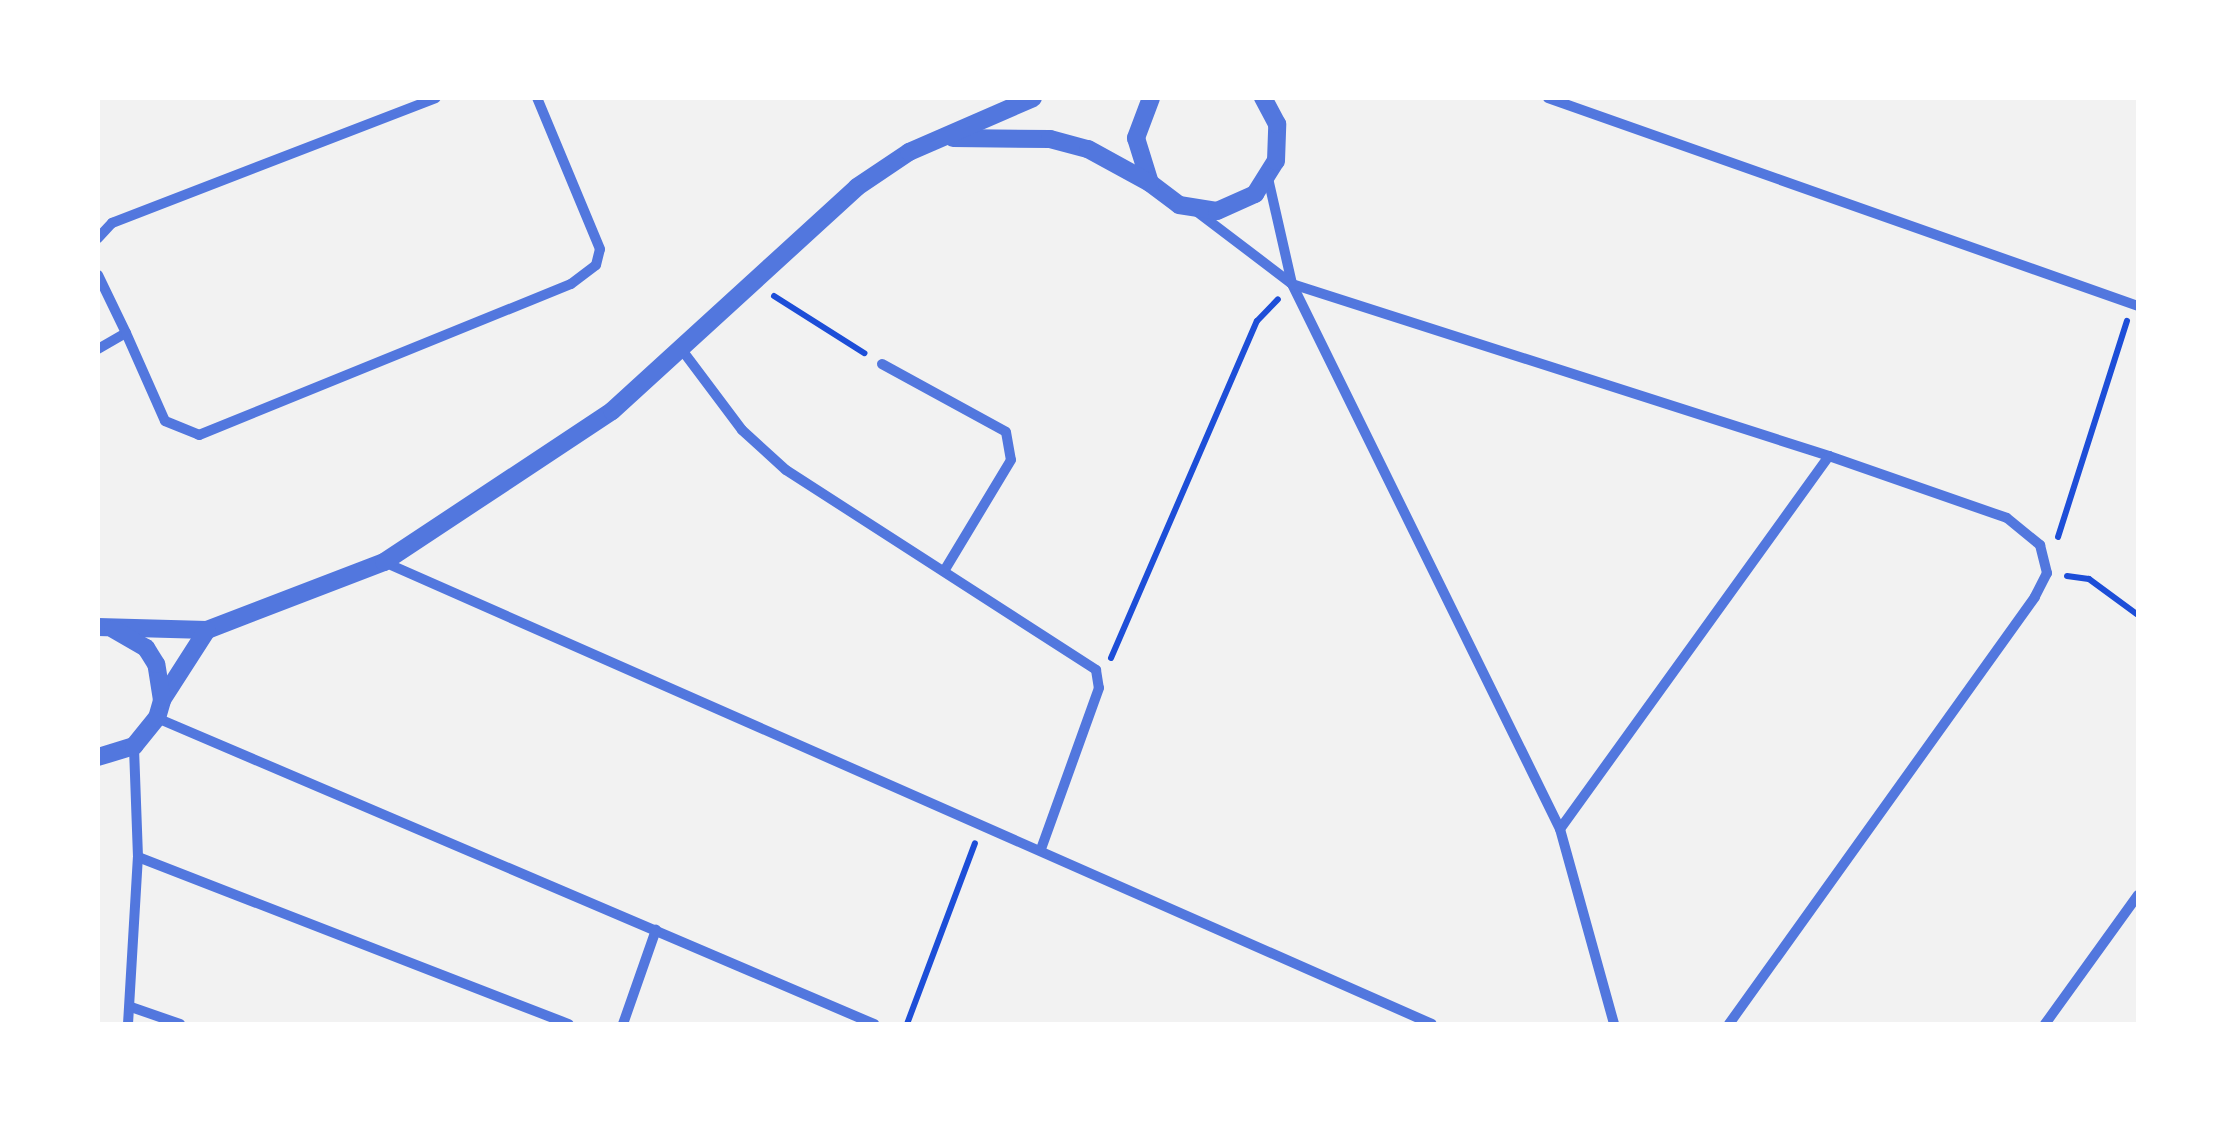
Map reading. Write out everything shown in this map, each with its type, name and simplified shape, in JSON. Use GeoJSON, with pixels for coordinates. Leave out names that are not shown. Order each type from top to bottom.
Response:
{"type":"FeatureCollection","features":[{"type":"Feature","properties":{"kind":"street"},"geometry":{"type":"LineString","coordinates":[[98,238],[112,223],[436,98]]}},
{"type":"Feature","properties":{"kind":"street"},"geometry":{"type":"LineString","coordinates":[[98,275],[165,421],[199,436],[571,284],[596,264],[600,250],[537,98]]}},
{"type":"Feature","properties":{"kind":"street"},"geometry":{"type":"LineString","coordinates":[[98,627],[207,630],[384,562],[612,411],[857,187],[942,138],[1033,98]]}},
{"type":"Feature","properties":{"kind":"street"},"geometry":{"type":"LineString","coordinates":[[1150,182],[1136,138],[1151,98]]}},
{"type":"Feature","properties":{"kind":"street"},"geometry":{"type":"LineString","coordinates":[[1263,98],[1277,124]]}},
{"type":"Feature","properties":{"kind":"street"},"geometry":{"type":"LineString","coordinates":[[1282,98],[1268,178],[1292,284],[1560,830],[1614,1024]]}},
{"type":"Feature","properties":{"kind":"street"},"geometry":{"type":"LineString","coordinates":[[1548,98],[2136,304]]}},
{"type":"Feature","properties":{"kind":"street"},"geometry":{"type":"LineString","coordinates":[[942,138],[1050,140],[1088,150],[1196,211],[1292,284],[1829,456],[2007,518],[2040,545],[2047,573],[1728,1024]]}},
{"type":"Feature","properties":{"kind":"street"},"geometry":{"type":"LineString","coordinates":[[1196,211],[1237,206],[1268,178]]}},
{"type":"Feature","properties":{"kind":"street"},"geometry":{"type":"LineString","coordinates":[[98,348],[126,333]]}},
{"type":"Feature","properties":{"kind":"street"},"geometry":{"type":"LineString","coordinates":[[682,350],[742,430],[786,470],[1078,654],[1096,670],[1099,688],[1041,850]]}},
{"type":"Feature","properties":{"kind":"street"},"geometry":{"type":"LineString","coordinates":[[882,364],[1006,432],[1011,460],[944,571]]}},
{"type":"Feature","properties":{"kind":"street"},"geometry":{"type":"LineString","coordinates":[[1560,830],[1829,456]]}},
{"type":"Feature","properties":{"kind":"street"},"geometry":{"type":"LineString","coordinates":[[384,562],[1432,1024]]}},
{"type":"Feature","properties":{"kind":"street"},"geometry":{"type":"LineString","coordinates":[[98,627],[115,629],[146,648],[156,664],[160,709]]}},
{"type":"Feature","properties":{"kind":"street"},"geometry":{"type":"LineString","coordinates":[[128,1024],[138,857],[134,746],[207,630]]}},
{"type":"Feature","properties":{"kind":"street"},"geometry":{"type":"LineString","coordinates":[[160,709],[874,1024]]}},
{"type":"Feature","properties":{"kind":"street"},"geometry":{"type":"LineString","coordinates":[[98,757],[134,746]]}},
{"type":"Feature","properties":{"kind":"street"},"geometry":{"type":"LineString","coordinates":[[138,857],[569,1024]]}},
{"type":"Feature","properties":{"kind":"street"},"geometry":{"type":"LineString","coordinates":[[2045,1024],[2138,896]]}},
{"type":"Feature","properties":{"kind":"street"},"geometry":{"type":"LineString","coordinates":[[623,1024],[656,930]]}},
{"type":"Feature","properties":{"kind":"street"},"geometry":{"type":"LineString","coordinates":[[131,1007],[180,1024]]}},
{"type":"Feature","properties":{"kind":"path"},"geometry":{"type":"LineString","coordinates":[[753,282],[882,364]]}},
{"type":"Feature","properties":{"kind":"path"},"geometry":{"type":"LineString","coordinates":[[1099,688],[1257,321],[1292,284]]}},
{"type":"Feature","properties":{"kind":"path"},"geometry":{"type":"LineString","coordinates":[[2136,304],[2047,573],[2090,579],[2138,615]]}},
{"type":"Feature","properties":{"kind":"path"},"geometry":{"type":"LineString","coordinates":[[907,1024],[982,824]]}}]}
